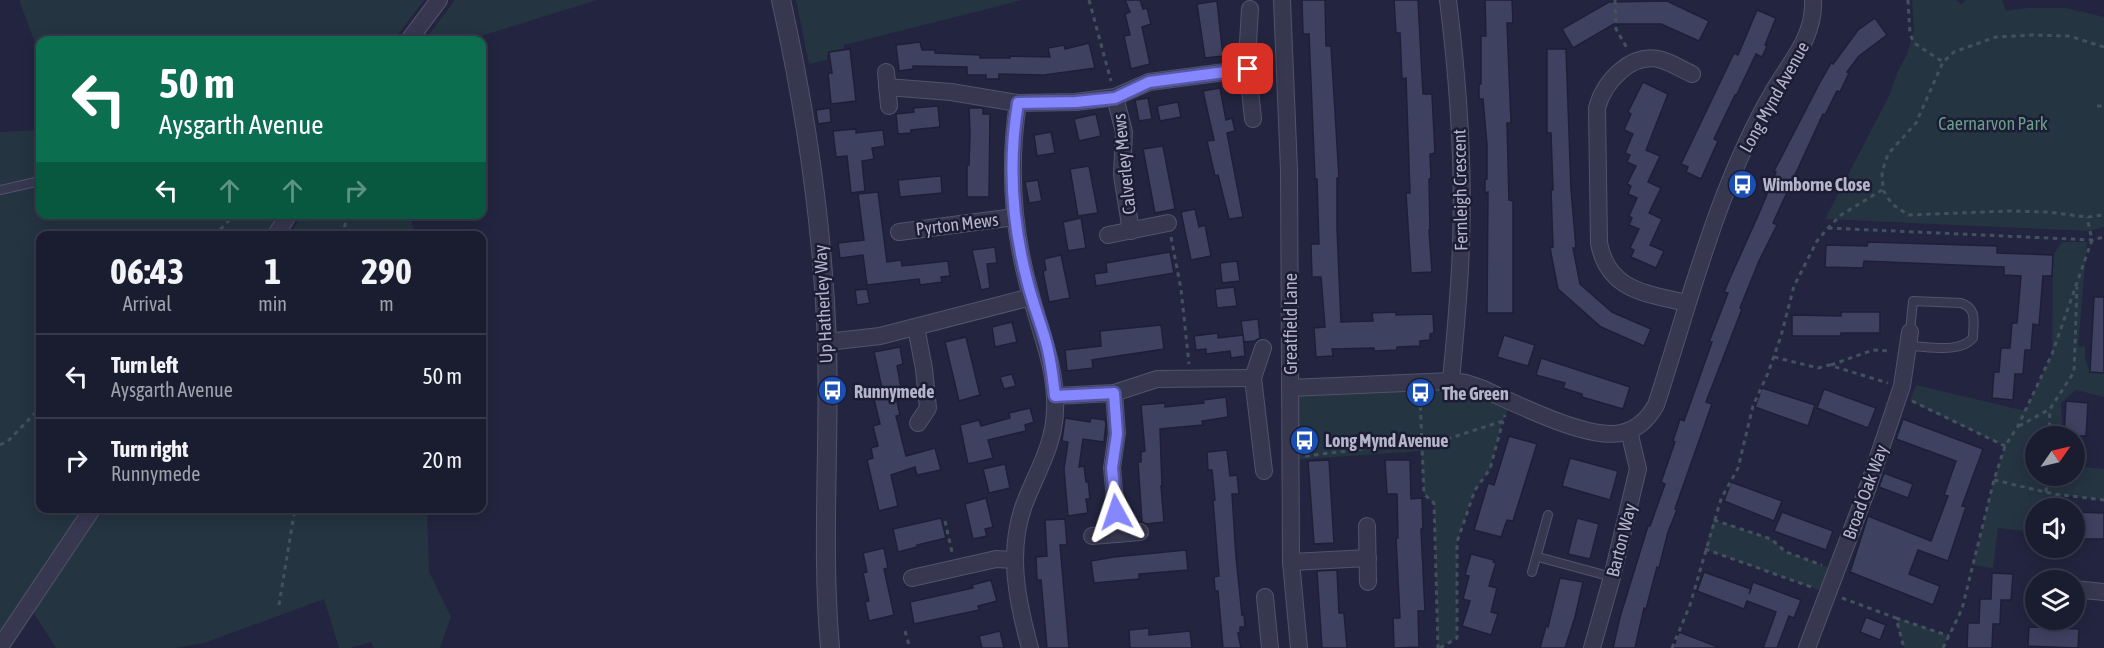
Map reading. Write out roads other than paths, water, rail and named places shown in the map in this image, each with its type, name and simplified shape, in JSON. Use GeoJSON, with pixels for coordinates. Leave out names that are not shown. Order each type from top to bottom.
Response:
{"type":"FeatureCollection","features":[{"type":"Feature","properties":{"kind":"street"},"geometry":{"type":"LineString","coordinates":[[412,36],[439,0]]}},
{"type":"Feature","properties":{"kind":"street","name":"Up Hatherley Way"},"geometry":{"type":"LineString","coordinates":[[781,0],[808,141],[819,238],[827,342],[827,578],[830,648]]}},
{"type":"Feature","properties":{"kind":"street","name":"Greatfield Lane"},"geometry":{"type":"LineString","coordinates":[[1282,0],[1289,170],[1291,562],[1299,648]]}},
{"type":"Feature","properties":{"kind":"street","name":"Fernleigh Crescent"},"geometry":{"type":"LineString","coordinates":[[1448,0],[1456,72],[1462,201],[1460,281],[1451,381]]}},
{"type":"Feature","properties":{"kind":"street","name":"Long Mynd Avenue"},"geometry":{"type":"LineString","coordinates":[[1629,431],[1645,421],[1656,405],[1686,303],[1732,172],[1773,91],[1808,34],[1813,13],[1813,0]]}},
{"type":"Feature","properties":{"kind":"street"},"geometry":{"type":"LineString","coordinates":[[1250,9],[1248,69],[1253,119]]}},
{"type":"Feature","properties":{"kind":"street"},"geometry":{"type":"LineString","coordinates":[[1686,303],[1643,292],[1624,284],[1610,271],[1601,253],[1597,108],[1600,97],[1613,77],[1635,63],[1661,60],[1692,74]]}},
{"type":"Feature","properties":{"kind":"street"},"geometry":{"type":"LineString","coordinates":[[889,106],[886,80],[1018,103],[1076,102],[1115,98],[1149,82],[1248,69]]}},
{"type":"Feature","properties":{"kind":"street","name":"Calverley Mews"},"geometry":{"type":"LineString","coordinates":[[1115,98],[1124,132],[1122,175],[1131,231]]}},
{"type":"Feature","properties":{"kind":"street"},"geometry":{"type":"LineString","coordinates":[[1018,103],[1012,159],[1015,217],[1031,297],[1046,341],[1055,396],[1050,443],[1024,507],[1014,560],[1016,583],[1030,648]]}},
{"type":"Feature","properties":{"kind":"street","name":"Pyrton Mews"},"geometry":{"type":"LineString","coordinates":[[899,232],[1015,217]]}},
{"type":"Feature","properties":{"kind":"street","name":"Calverley Mews"},"geometry":{"type":"LineString","coordinates":[[1108,235],[1168,223]]}},
{"type":"Feature","properties":{"kind":"street"},"geometry":{"type":"LineString","coordinates":[[827,342],[880,336],[1031,297]]}},
{"type":"Feature","properties":{"kind":"street"},"geometry":{"type":"LineString","coordinates":[[915,327],[935,408],[918,423]]}},
{"type":"Feature","properties":{"kind":"street","name":"Broad Oak Way"},"geometry":{"type":"LineString","coordinates":[[1807,648],[1868,487],[1900,391],[1908,343]]}},
{"type":"Feature","properties":{"kind":"street"},"geometry":{"type":"LineString","coordinates":[[1263,348],[1252,378],[1264,471]]}},
{"type":"Feature","properties":{"kind":"street"},"geometry":{"type":"LineString","coordinates":[[1055,396],[1114,393],[1157,380],[1252,378]]}},
{"type":"Feature","properties":{"kind":"street"},"geometry":{"type":"LineString","coordinates":[[1290,388],[1451,381],[1466,383],[1572,427],[1611,435],[1629,431]]}},
{"type":"Feature","properties":{"kind":"street"},"geometry":{"type":"LineString","coordinates":[[1114,393],[1117,434],[1112,468],[1118,534]]}},
{"type":"Feature","properties":{"kind":"street","name":"Barton Way"},"geometry":{"type":"LineString","coordinates":[[1592,648],[1638,469],[1629,431]]}},
{"type":"Feature","properties":{"kind":"street"},"geometry":{"type":"LineString","coordinates":[[0,647],[90,513]]}},
{"type":"Feature","properties":{"kind":"street"},"geometry":{"type":"LineString","coordinates":[[1367,526],[1368,582]]}},
{"type":"Feature","properties":{"kind":"street"},"geometry":{"type":"LineString","coordinates":[[1092,536],[1140,532]]}},
{"type":"Feature","properties":{"kind":"street"},"geometry":{"type":"LineString","coordinates":[[1291,562],[1368,558]]}},
{"type":"Feature","properties":{"kind":"street"},"geometry":{"type":"LineString","coordinates":[[912,578],[996,559],[1014,560]]}},
{"type":"Feature","properties":{"kind":"street"},"geometry":{"type":"LineString","coordinates":[[2085,590],[2104,592]]}},
{"type":"Feature","properties":{"kind":"street"},"geometry":{"type":"LineString","coordinates":[[1265,597],[1270,648]]}},
{"type":"Feature","properties":{"kind":"lane"},"geometry":{"type":"LineString","coordinates":[[0,190],[36,182]]}},
{"type":"Feature","properties":{"kind":"lane"},"geometry":{"type":"LineString","coordinates":[[1913,301],[1961,303],[1968,305],[1974,312],[1973,338],[1968,344],[1959,347],[1908,343],[1913,301]]}},
{"type":"Feature","properties":{"kind":"lane"},"geometry":{"type":"LineString","coordinates":[[1532,572],[1548,515]]}},
{"type":"Feature","properties":{"kind":"lane"},"geometry":{"type":"LineString","coordinates":[[1538,557],[1612,577]]}},
{"type":"Feature","properties":{"kind":"place","name":"Wimborne Close"},"geometry":{"type":"Point","coordinates":[1742,184]}},
{"type":"Feature","properties":{"kind":"place","name":"Runnymede"},"geometry":{"type":"Point","coordinates":[833,391]}},
{"type":"Feature","properties":{"kind":"place","name":"The Green"},"geometry":{"type":"Point","coordinates":[1421,393]}},
{"type":"Feature","properties":{"kind":"place","name":"Long Mynd Avenue"},"geometry":{"type":"Point","coordinates":[1304,440]}},
{"type":"Feature","properties":{"kind":"park label","name":"Caernarvon Park"},"geometry":{"type":"Point","coordinates":[1993,123]}}]}
